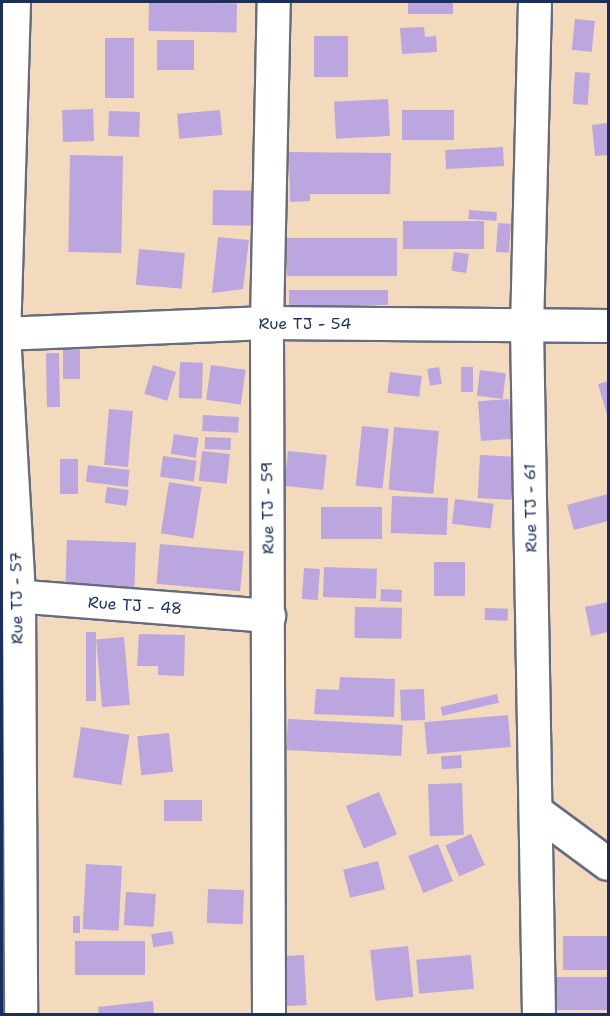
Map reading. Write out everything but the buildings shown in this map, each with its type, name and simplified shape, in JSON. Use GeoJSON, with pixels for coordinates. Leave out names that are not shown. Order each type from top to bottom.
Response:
{"type":"FeatureCollection","features":[{"type":"Feature","properties":{"kind":"street","name":"Rue TJ - 57"},"geometry":{"type":"LineString","coordinates":[[14,2],[3,334],[10,596],[9,777],[21,1014]]}},
{"type":"Feature","properties":{"kind":"street","name":"Rue TJ - 59"},"geometry":{"type":"LineString","coordinates":[[269,1014],[267,323],[274,2]]}},
{"type":"Feature","properties":{"kind":"street","name":"Rue TJ - 61"},"geometry":{"type":"LineString","coordinates":[[535,2],[527,327],[539,1014]]}},
{"type":"Feature","properties":{"kind":"street","name":"Rue TJ - 54"},"geometry":{"type":"LineString","coordinates":[[3,334],[267,323],[609,326]]}},
{"type":"Feature","properties":{"kind":"street","name":"Rue TJ - 48"},"geometry":{"type":"LineString","coordinates":[[10,596],[269,616]]}},
{"type":"Feature","properties":{"kind":"street"},"geometry":{"type":"LineString","coordinates":[[536,811],[609,864]]}}]}
